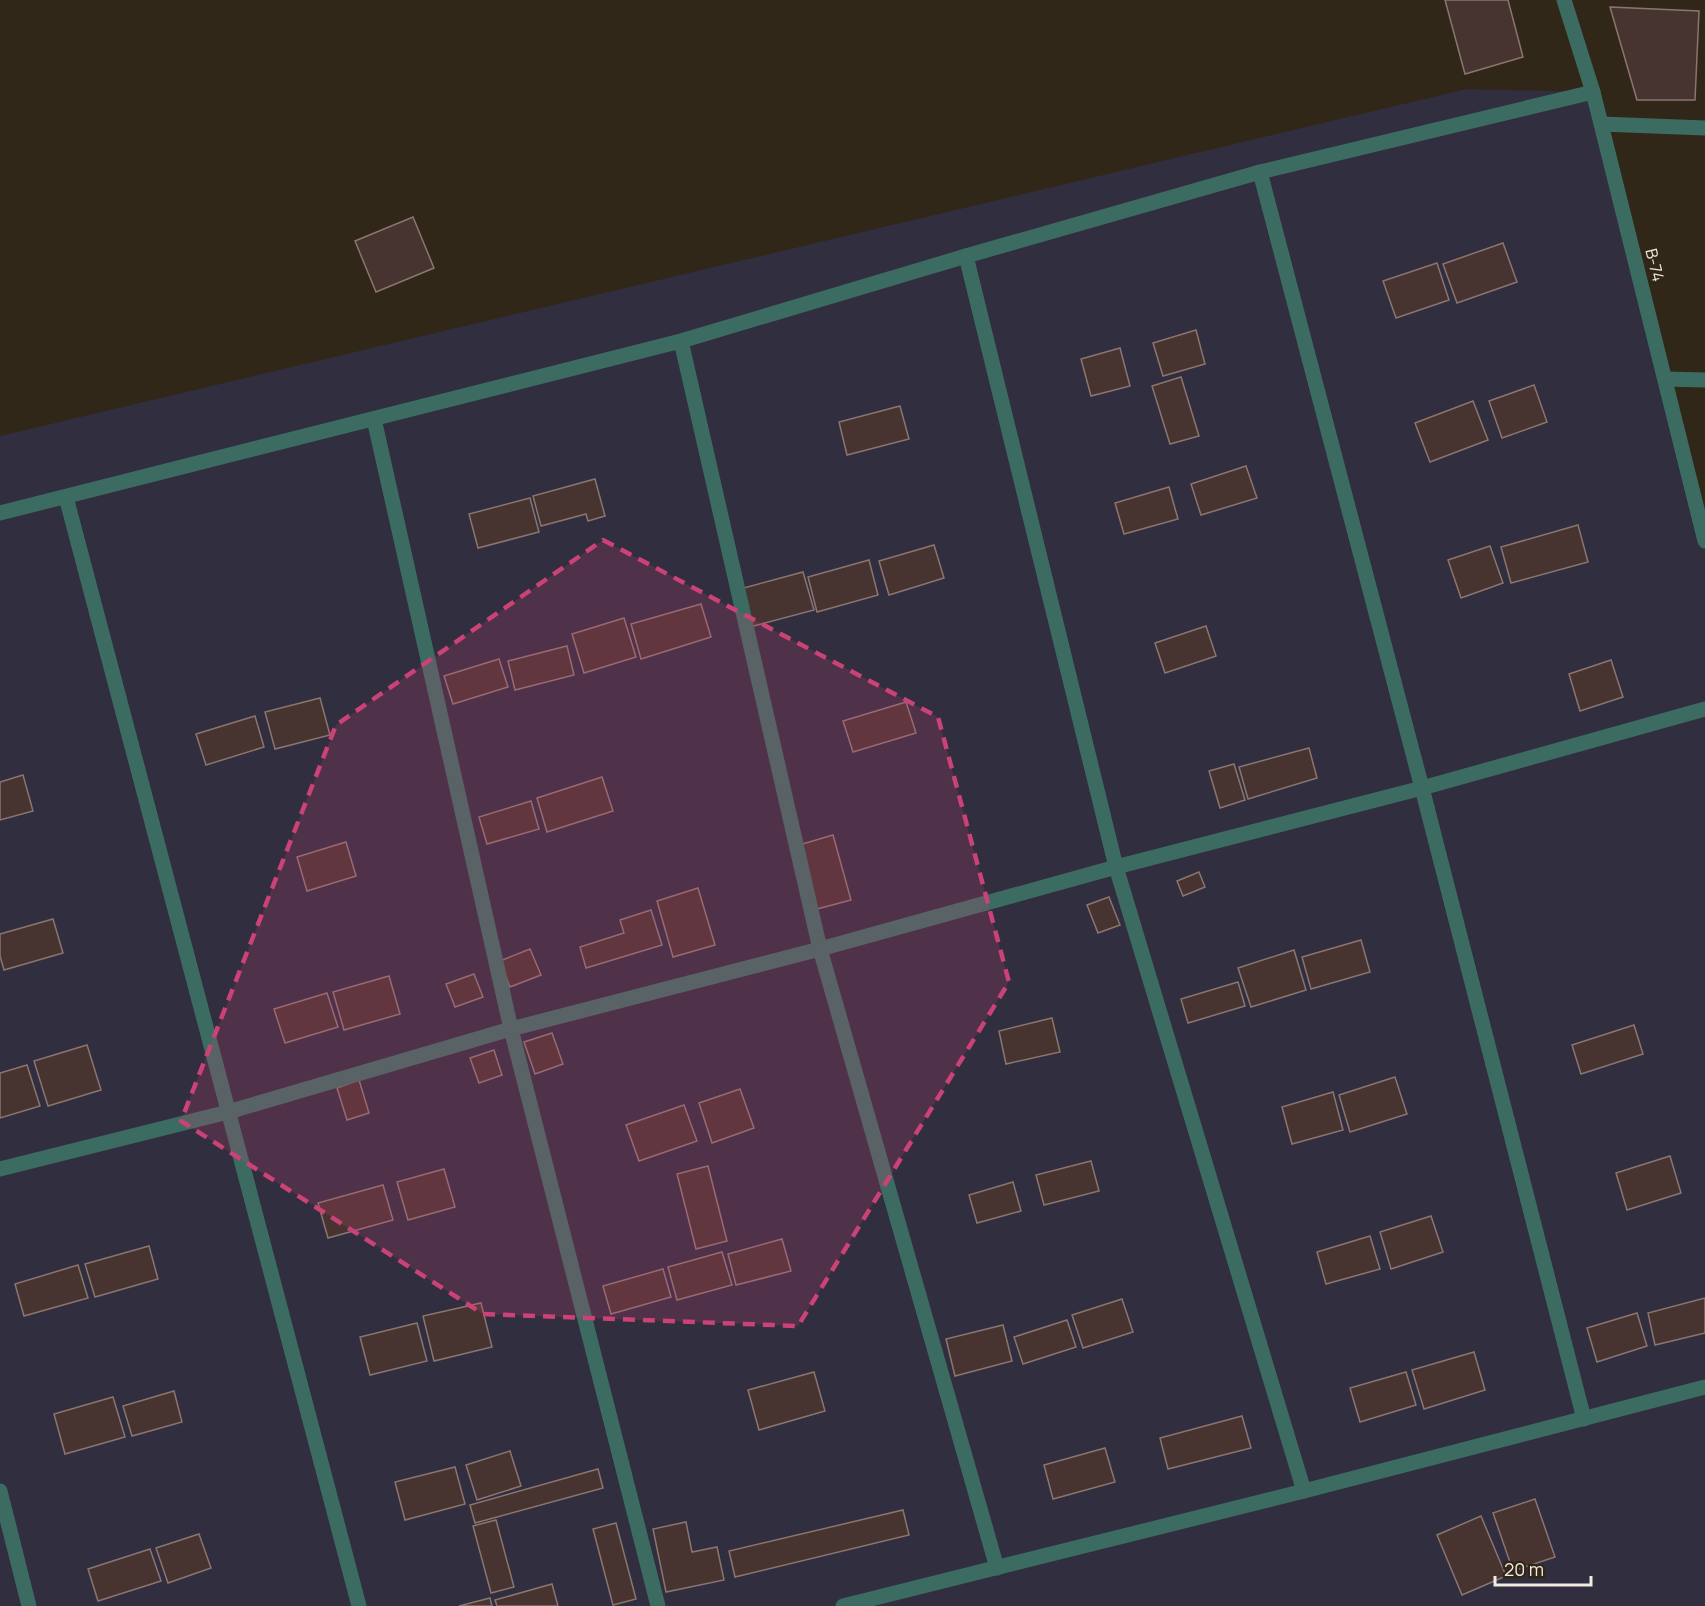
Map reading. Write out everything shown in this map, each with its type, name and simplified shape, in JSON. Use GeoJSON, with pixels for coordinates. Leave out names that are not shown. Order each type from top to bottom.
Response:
{"type":"FeatureCollection","features":[{"type":"Feature","properties":{"kind":"street","name":"B-74"},"geometry":{"type":"LineString","coordinates":[[1564,0],[1593,92],[1705,541]]}},
{"type":"Feature","properties":{"kind":"street"},"geometry":{"type":"LineString","coordinates":[[0,513],[681,341],[1260,172],[1593,92]]}},
{"type":"Feature","properties":{"kind":"street"},"geometry":{"type":"LineString","coordinates":[[1601,124],[1705,128]]}},
{"type":"Feature","properties":{"kind":"street"},"geometry":{"type":"LineString","coordinates":[[1260,172],[1422,788],[1584,1419]]}},
{"type":"Feature","properties":{"kind":"street"},"geometry":{"type":"LineString","coordinates":[[966,256],[1116,867],[1304,1491]]}},
{"type":"Feature","properties":{"kind":"street"},"geometry":{"type":"LineString","coordinates":[[681,341],[820,949],[997,1568]]}},
{"type":"Feature","properties":{"kind":"street"},"geometry":{"type":"LineString","coordinates":[[1665,380],[1705,380]]}},
{"type":"Feature","properties":{"kind":"street"},"geometry":{"type":"LineString","coordinates":[[374,419],[510,1029],[658,1606]]}},
{"type":"Feature","properties":{"kind":"street"},"geometry":{"type":"LineString","coordinates":[[66,496],[359,1606]]}},
{"type":"Feature","properties":{"kind":"street"},"geometry":{"type":"LineString","coordinates":[[0,1169],[228,1112],[510,1029],[820,949],[1116,867],[1422,788],[1705,709]]}},
{"type":"Feature","properties":{"kind":"street"},"geometry":{"type":"LineString","coordinates":[[843,1606],[1304,1491],[1705,1387]]}},
{"type":"Feature","properties":{"kind":"street"},"geometry":{"type":"LineString","coordinates":[[0,1491],[29,1606]]}},
{"type":"Feature","properties":{"kind":"highlighted area"},"geometry":{"type":"Polygon","coordinates":[[[603,540],[938,717],[1009,982],[798,1326],[483,1314],[181,1121],[336,725],[603,540]]]}},
{"type":"Feature","properties":{"kind":"shaded area"},"geometry":{"type":"Polygon","coordinates":[[[1467,89],[1593,92],[1705,541],[1705,1606],[0,1606],[0,436],[1467,89]]]}},
{"type":"Feature","properties":{"kind":"building"},"geometry":{"type":"Polygon","coordinates":[[[1445,0],[1508,0],[1523,57],[1465,74],[1445,0]]]}},
{"type":"Feature","properties":{"kind":"building"},"geometry":{"type":"Polygon","coordinates":[[[1610,7],[1699,11],[1695,100],[1637,100],[1610,7]]]}},
{"type":"Feature","properties":{"kind":"building"},"geometry":{"type":"Polygon","coordinates":[[[413,217],[434,268],[376,292],[355,241],[413,217]]]}},
{"type":"Feature","properties":{"kind":"building"},"geometry":{"type":"Polygon","coordinates":[[[1503,243],[1517,282],[1457,303],[1443,264],[1503,243]]]}},
{"type":"Feature","properties":{"kind":"building"},"geometry":{"type":"Polygon","coordinates":[[[1437,263],[1449,300],[1396,318],[1383,281],[1437,263]]]}},
{"type":"Feature","properties":{"kind":"building"},"geometry":{"type":"Polygon","coordinates":[[[1196,330],[1205,364],[1163,376],[1153,343],[1196,330]]]}},
{"type":"Feature","properties":{"kind":"building"},"geometry":{"type":"Polygon","coordinates":[[[1120,348],[1130,386],[1091,396],[1081,359],[1120,348]]]}},
{"type":"Feature","properties":{"kind":"building"},"geometry":{"type":"Polygon","coordinates":[[[1181,377],[1199,436],[1170,444],[1152,386],[1181,377]]]}},
{"type":"Feature","properties":{"kind":"building"},"geometry":{"type":"Polygon","coordinates":[[[1534,385],[1547,422],[1502,438],[1489,401],[1534,385]]]}},
{"type":"Feature","properties":{"kind":"building"},"geometry":{"type":"Polygon","coordinates":[[[1473,401],[1488,440],[1430,462],[1415,423],[1473,401]]]}},
{"type":"Feature","properties":{"kind":"building"},"geometry":{"type":"Polygon","coordinates":[[[900,406],[909,439],[847,455],[839,422],[900,406]]]}},
{"type":"Feature","properties":{"kind":"building"},"geometry":{"type":"Polygon","coordinates":[[[1246,466],[1257,498],[1201,515],[1191,484],[1246,466]]]}},
{"type":"Feature","properties":{"kind":"building"},"geometry":{"type":"Polygon","coordinates":[[[595,479],[605,516],[588,521],[586,514],[541,526],[533,496],[595,479]]]}},
{"type":"Feature","properties":{"kind":"building"},"geometry":{"type":"Polygon","coordinates":[[[1169,487],[1178,519],[1124,534],[1115,503],[1169,487]]]}},
{"type":"Feature","properties":{"kind":"building"},"geometry":{"type":"Polygon","coordinates":[[[530,498],[539,532],[478,548],[469,514],[530,498]]]}},
{"type":"Feature","properties":{"kind":"building"},"geometry":{"type":"Polygon","coordinates":[[[1578,525],[1588,562],[1511,583],[1501,547],[1578,525]]]}},
{"type":"Feature","properties":{"kind":"building"},"geometry":{"type":"Polygon","coordinates":[[[934,545],[944,578],[889,595],[879,561],[934,545]]]}},
{"type":"Feature","properties":{"kind":"building"},"geometry":{"type":"Polygon","coordinates":[[[1490,546],[1503,583],[1461,598],[1448,560],[1490,546]]]}},
{"type":"Feature","properties":{"kind":"building"},"geometry":{"type":"Polygon","coordinates":[[[869,560],[878,595],[817,612],[808,577],[869,560]]]}},
{"type":"Feature","properties":{"kind":"building"},"geometry":{"type":"Polygon","coordinates":[[[803,572],[814,610],[750,627],[740,589],[803,572]]]}},
{"type":"Feature","properties":{"kind":"building"},"geometry":{"type":"Polygon","coordinates":[[[701,604],[711,637],[641,659],[631,624],[701,604]]]}},
{"type":"Feature","properties":{"kind":"building"},"geometry":{"type":"Polygon","coordinates":[[[624,618],[636,657],[584,673],[572,634],[624,618]]]}},
{"type":"Feature","properties":{"kind":"building"},"geometry":{"type":"Polygon","coordinates":[[[1206,626],[1216,656],[1165,673],[1155,643],[1206,626]]]}},
{"type":"Feature","properties":{"kind":"building"},"geometry":{"type":"Polygon","coordinates":[[[567,646],[574,675],[515,690],[508,661],[567,646]]]}},
{"type":"Feature","properties":{"kind":"building"},"geometry":{"type":"Polygon","coordinates":[[[499,659],[508,687],[453,704],[444,676],[499,659]]]}},
{"type":"Feature","properties":{"kind":"building"},"geometry":{"type":"Polygon","coordinates":[[[1611,660],[1623,697],[1580,711],[1569,674],[1611,660]]]}},
{"type":"Feature","properties":{"kind":"building"},"geometry":{"type":"Polygon","coordinates":[[[320,698],[330,735],[275,749],[265,712],[320,698]]]}},
{"type":"Feature","properties":{"kind":"building"},"geometry":{"type":"Polygon","coordinates":[[[906,702],[916,733],[853,752],[843,721],[906,702]]]}},
{"type":"Feature","properties":{"kind":"building"},"geometry":{"type":"Polygon","coordinates":[[[255,716],[264,747],[206,765],[196,734],[255,716]]]}},
{"type":"Feature","properties":{"kind":"building"},"geometry":{"type":"Polygon","coordinates":[[[1309,748],[1317,778],[1248,799],[1239,767],[1309,748]]]}},
{"type":"Feature","properties":{"kind":"building"},"geometry":{"type":"Polygon","coordinates":[[[1234,764],[1245,800],[1220,808],[1209,771],[1234,764]]]}},
{"type":"Feature","properties":{"kind":"building"},"geometry":{"type":"Polygon","coordinates":[[[23,775],[33,811],[0,820],[0,782],[23,775]]]}},
{"type":"Feature","properties":{"kind":"building"},"geometry":{"type":"Polygon","coordinates":[[[602,777],[613,811],[547,832],[537,798],[602,777]]]}},
{"type":"Feature","properties":{"kind":"building"},"geometry":{"type":"Polygon","coordinates":[[[531,801],[539,829],[487,844],[479,817],[531,801]]]}},
{"type":"Feature","properties":{"kind":"building"},"geometry":{"type":"Polygon","coordinates":[[[833,835],[851,900],[817,909],[799,845],[833,835]]]}},
{"type":"Feature","properties":{"kind":"building"},"geometry":{"type":"Polygon","coordinates":[[[346,842],[356,876],[307,891],[297,857],[346,842]]]}},
{"type":"Feature","properties":{"kind":"building"},"geometry":{"type":"Polygon","coordinates":[[[1199,872],[1205,887],[1183,896],[1177,881],[1199,872]]]}},
{"type":"Feature","properties":{"kind":"building"},"geometry":{"type":"Polygon","coordinates":[[[698,888],[715,945],[673,957],[657,901],[698,888]]]}},
{"type":"Feature","properties":{"kind":"building"},"geometry":{"type":"Polygon","coordinates":[[[1109,897],[1120,925],[1098,933],[1087,905],[1109,897]]]}},
{"type":"Feature","properties":{"kind":"building"},"geometry":{"type":"Polygon","coordinates":[[[651,910],[662,945],[586,968],[580,947],[624,933],[620,920],[651,910]]]}},
{"type":"Feature","properties":{"kind":"building"},"geometry":{"type":"Polygon","coordinates":[[[53,919],[63,953],[4,970],[0,956],[0,934],[53,919]]]}},
{"type":"Feature","properties":{"kind":"building"},"geometry":{"type":"Polygon","coordinates":[[[1361,940],[1370,972],[1311,989],[1302,957],[1361,940]]]}},
{"type":"Feature","properties":{"kind":"building"},"geometry":{"type":"Polygon","coordinates":[[[530,949],[541,975],[510,987],[500,961],[530,949]]]}},
{"type":"Feature","properties":{"kind":"building"},"geometry":{"type":"Polygon","coordinates":[[[1294,950],[1306,990],[1251,1007],[1238,968],[1294,950]]]}},
{"type":"Feature","properties":{"kind":"building"},"geometry":{"type":"Polygon","coordinates":[[[474,974],[483,997],[455,1007],[446,984],[474,974]]]}},
{"type":"Feature","properties":{"kind":"building"},"geometry":{"type":"Polygon","coordinates":[[[389,976],[400,1014],[344,1030],[333,992],[389,976]]]}},
{"type":"Feature","properties":{"kind":"building"},"geometry":{"type":"Polygon","coordinates":[[[1238,982],[1245,1006],[1188,1023],[1181,999],[1238,982]]]}},
{"type":"Feature","properties":{"kind":"building"},"geometry":{"type":"Polygon","coordinates":[[[327,993],[338,1027],[285,1043],[274,1009],[327,993]]]}},
{"type":"Feature","properties":{"kind":"building"},"geometry":{"type":"Polygon","coordinates":[[[1052,1018],[1060,1052],[1006,1064],[999,1031],[1052,1018]]]}},
{"type":"Feature","properties":{"kind":"building"},"geometry":{"type":"Polygon","coordinates":[[[1634,1025],[1643,1054],[1581,1074],[1572,1045],[1634,1025]]]}},
{"type":"Feature","properties":{"kind":"building"},"geometry":{"type":"Polygon","coordinates":[[[552,1033],[563,1064],[535,1074],[524,1042],[552,1033]]]}},
{"type":"Feature","properties":{"kind":"building"},"geometry":{"type":"Polygon","coordinates":[[[87,1045],[101,1090],[48,1106],[34,1061],[87,1045]]]}},
{"type":"Feature","properties":{"kind":"building"},"geometry":{"type":"Polygon","coordinates":[[[494,1050],[502,1075],[479,1083],[470,1058],[494,1050]]]}},
{"type":"Feature","properties":{"kind":"building"},"geometry":{"type":"Polygon","coordinates":[[[27,1065],[40,1106],[0,1118],[0,1073],[27,1065]]]}},
{"type":"Feature","properties":{"kind":"building"},"geometry":{"type":"Polygon","coordinates":[[[1395,1077],[1407,1114],[1350,1132],[1339,1095],[1395,1077]]]}},
{"type":"Feature","properties":{"kind":"building"},"geometry":{"type":"Polygon","coordinates":[[[359,1080],[369,1113],[347,1120],[337,1088],[359,1080]]]}},
{"type":"Feature","properties":{"kind":"building"},"geometry":{"type":"Polygon","coordinates":[[[740,1089],[754,1128],[712,1143],[699,1103],[740,1089]]]}},
{"type":"Feature","properties":{"kind":"building"},"geometry":{"type":"Polygon","coordinates":[[[1333,1092],[1343,1130],[1292,1144],[1282,1107],[1333,1092]]]}},
{"type":"Feature","properties":{"kind":"building"},"geometry":{"type":"Polygon","coordinates":[[[684,1105],[697,1141],[639,1161],[626,1125],[684,1105]]]}},
{"type":"Feature","properties":{"kind":"building"},"geometry":{"type":"Polygon","coordinates":[[[1670,1156],[1681,1193],[1627,1210],[1616,1173],[1670,1156]]]}},
{"type":"Feature","properties":{"kind":"building"},"geometry":{"type":"Polygon","coordinates":[[[1091,1161],[1099,1191],[1044,1205],[1036,1175],[1091,1161]]]}},
{"type":"Feature","properties":{"kind":"building"},"geometry":{"type":"Polygon","coordinates":[[[708,1166],[727,1241],[696,1249],[677,1174],[708,1166]]]}},
{"type":"Feature","properties":{"kind":"building"},"geometry":{"type":"Polygon","coordinates":[[[444,1169],[455,1207],[408,1220],[397,1182],[444,1169]]]}},
{"type":"Feature","properties":{"kind":"building"},"geometry":{"type":"Polygon","coordinates":[[[1013,1182],[1021,1211],[977,1223],[969,1195],[1013,1182]]]}},
{"type":"Feature","properties":{"kind":"building"},"geometry":{"type":"Polygon","coordinates":[[[383,1185],[393,1220],[328,1238],[318,1203],[383,1185]]]}},
{"type":"Feature","properties":{"kind":"building"},"geometry":{"type":"Polygon","coordinates":[[[1431,1216],[1443,1252],[1391,1269],[1380,1232],[1431,1216]]]}},
{"type":"Feature","properties":{"kind":"building"},"geometry":{"type":"Polygon","coordinates":[[[1370,1236],[1380,1269],[1326,1284],[1317,1252],[1370,1236]]]}},
{"type":"Feature","properties":{"kind":"building"},"geometry":{"type":"Polygon","coordinates":[[[782,1239],[791,1271],[736,1285],[728,1254],[782,1239]]]}},
{"type":"Feature","properties":{"kind":"building"},"geometry":{"type":"Polygon","coordinates":[[[149,1246],[158,1279],[95,1297],[85,1264],[149,1246]]]}},
{"type":"Feature","properties":{"kind":"building"},"geometry":{"type":"Polygon","coordinates":[[[722,1252],[732,1285],[677,1300],[668,1267],[722,1252]]]}},
{"type":"Feature","properties":{"kind":"building"},"geometry":{"type":"Polygon","coordinates":[[[78,1265],[88,1298],[24,1316],[15,1284],[78,1265]]]}},
{"type":"Feature","properties":{"kind":"building"},"geometry":{"type":"Polygon","coordinates":[[[663,1269],[671,1297],[611,1314],[603,1286],[663,1269]]]}},
{"type":"Feature","properties":{"kind":"building"},"geometry":{"type":"Polygon","coordinates":[[[1705,1298],[1705,1333],[1655,1345],[1648,1313],[1705,1298]]]}},
{"type":"Feature","properties":{"kind":"building"},"geometry":{"type":"Polygon","coordinates":[[[1122,1299],[1133,1332],[1083,1348],[1072,1315],[1122,1299]]]}},
{"type":"Feature","properties":{"kind":"building"},"geometry":{"type":"Polygon","coordinates":[[[481,1303],[492,1347],[434,1361],[423,1316],[481,1303]]]}},
{"type":"Feature","properties":{"kind":"building"},"geometry":{"type":"Polygon","coordinates":[[[1637,1313],[1647,1346],[1597,1362],[1587,1328],[1637,1313]]]}},
{"type":"Feature","properties":{"kind":"building"},"geometry":{"type":"Polygon","coordinates":[[[1067,1320],[1076,1347],[1023,1364],[1014,1337],[1067,1320]]]}},
{"type":"Feature","properties":{"kind":"building"},"geometry":{"type":"Polygon","coordinates":[[[417,1323],[427,1361],[370,1375],[360,1337],[417,1323]]]}},
{"type":"Feature","properties":{"kind":"building"},"geometry":{"type":"Polygon","coordinates":[[[1003,1325],[1012,1361],[955,1376],[946,1339],[1003,1325]]]}},
{"type":"Feature","properties":{"kind":"building"},"geometry":{"type":"Polygon","coordinates":[[[1474,1352],[1485,1390],[1424,1409],[1412,1370],[1474,1352]]]}},
{"type":"Feature","properties":{"kind":"building"},"geometry":{"type":"Polygon","coordinates":[[[814,1372],[825,1411],[759,1430],[748,1390],[814,1372]]]}},
{"type":"Feature","properties":{"kind":"building"},"geometry":{"type":"Polygon","coordinates":[[[1406,1372],[1416,1405],[1360,1422],[1350,1388],[1406,1372]]]}},
{"type":"Feature","properties":{"kind":"building"},"geometry":{"type":"Polygon","coordinates":[[[174,1391],[182,1422],[132,1436],[123,1406],[174,1391]]]}},
{"type":"Feature","properties":{"kind":"building"},"geometry":{"type":"Polygon","coordinates":[[[113,1397],[125,1437],[65,1454],[54,1414],[113,1397]]]}},
{"type":"Feature","properties":{"kind":"building"},"geometry":{"type":"Polygon","coordinates":[[[1242,1416],[1251,1448],[1168,1469],[1160,1438],[1242,1416]]]}},
{"type":"Feature","properties":{"kind":"building"},"geometry":{"type":"Polygon","coordinates":[[[1105,1448],[1115,1482],[1053,1499],[1044,1465],[1105,1448]]]}},
{"type":"Feature","properties":{"kind":"building"},"geometry":{"type":"Polygon","coordinates":[[[510,1451],[521,1486],[477,1500],[466,1465],[510,1451]]]}},
{"type":"Feature","properties":{"kind":"building"},"geometry":{"type":"Polygon","coordinates":[[[455,1467],[465,1504],[405,1520],[395,1482],[455,1467]]]}},
{"type":"Feature","properties":{"kind":"building"},"geometry":{"type":"Polygon","coordinates":[[[598,1469],[603,1488],[475,1523],[470,1505],[598,1469]]]}},
{"type":"Feature","properties":{"kind":"building"},"geometry":{"type":"Polygon","coordinates":[[[1535,1499],[1555,1557],[1513,1571],[1493,1513],[1535,1499]]]}},
{"type":"Feature","properties":{"kind":"building"},"geometry":{"type":"Polygon","coordinates":[[[903,1510],[909,1535],[735,1577],[729,1551],[903,1510]]]}},
{"type":"Feature","properties":{"kind":"building"},"geometry":{"type":"Polygon","coordinates":[[[1481,1516],[1506,1576],[1462,1595],[1437,1535],[1481,1516]]]}},
{"type":"Feature","properties":{"kind":"building"},"geometry":{"type":"Polygon","coordinates":[[[496,1520],[514,1587],[491,1593],[473,1526],[496,1520]]]}},
{"type":"Feature","properties":{"kind":"building"},"geometry":{"type":"Polygon","coordinates":[[[686,1522],[692,1552],[717,1547],[724,1580],[666,1592],[653,1529],[686,1522]]]}},
{"type":"Feature","properties":{"kind":"building"},"geometry":{"type":"Polygon","coordinates":[[[616,1523],[636,1599],[613,1605],[593,1529],[616,1523]]]}},
{"type":"Feature","properties":{"kind":"building"},"geometry":{"type":"Polygon","coordinates":[[[199,1534],[211,1568],[168,1583],[156,1548],[199,1534]]]}},
{"type":"Feature","properties":{"kind":"building"},"geometry":{"type":"Polygon","coordinates":[[[150,1549],[161,1581],[98,1601],[88,1569],[150,1549]]]}},
{"type":"Feature","properties":{"kind":"building"},"geometry":{"type":"Polygon","coordinates":[[[552,1584],[558,1606],[497,1606],[495,1600],[552,1584]]]}},
{"type":"Feature","properties":{"kind":"building"},"geometry":{"type":"Polygon","coordinates":[[[490,1598],[492,1606],[459,1606],[490,1598]]]}}]}
